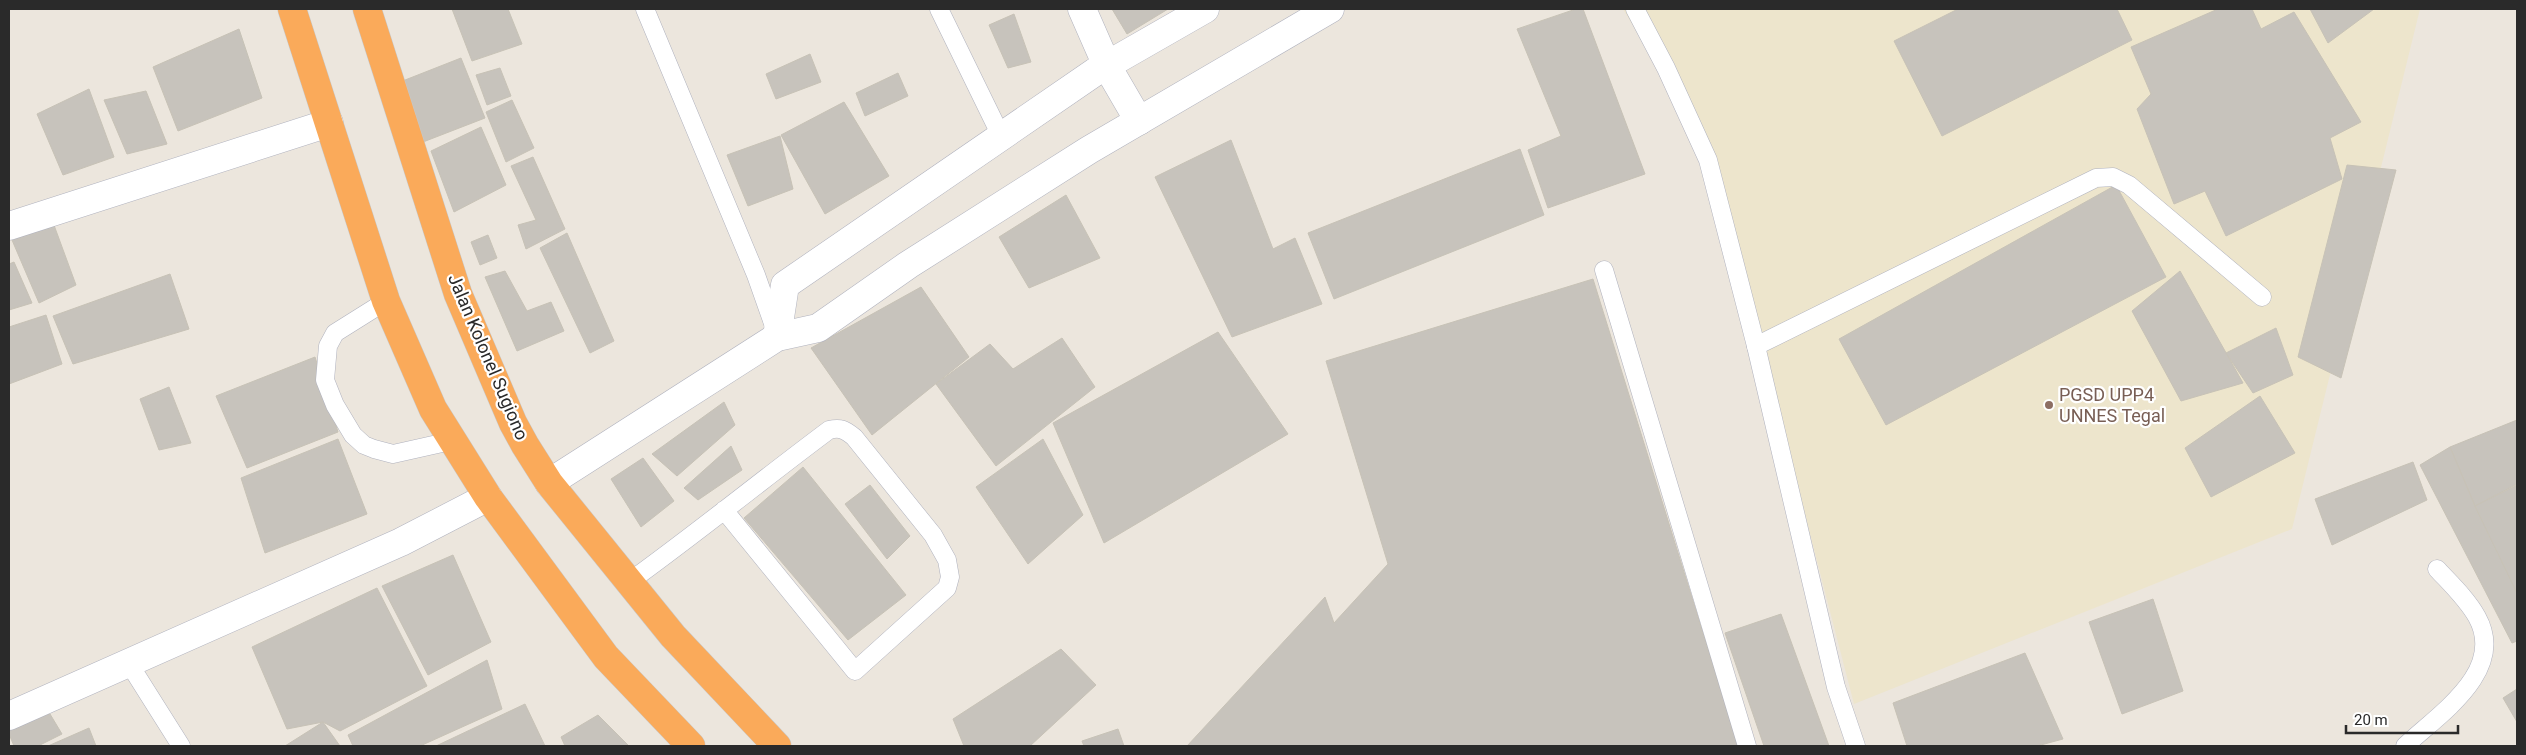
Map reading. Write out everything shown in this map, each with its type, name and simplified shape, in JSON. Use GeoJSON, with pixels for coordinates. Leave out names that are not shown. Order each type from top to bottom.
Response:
{"type":"FeatureCollection","features":[{"type":"Feature","properties":{"kind":"highway"},"geometry":{"type":"LineString","coordinates":[[292,9],[386,301],[433,409],[451,442],[488,497],[606,657],[691,746]]}},
{"type":"Feature","properties":{"kind":"highway","name":"Jalan Kolonel Sugiono"},"geometry":{"type":"LineString","coordinates":[[367,9],[458,294],[513,423],[549,482],[673,636],[778,746]]}},
{"type":"Feature","properties":{"kind":"street"},"geometry":{"type":"LineString","coordinates":[[1082,9],[1107,66],[1139,121]]}},
{"type":"Feature","properties":{"kind":"street"},"geometry":{"type":"LineString","coordinates":[[777,337],[785,285],[1107,66],[1205,9]]}},
{"type":"Feature","properties":{"kind":"street"},"geometry":{"type":"LineString","coordinates":[[549,482],[777,337],[818,328],[908,265],[1139,121],[1330,9]]}},
{"type":"Feature","properties":{"kind":"street"},"geometry":{"type":"LineString","coordinates":[[9,226],[329,123]]}},
{"type":"Feature","properties":{"kind":"street"},"geometry":{"type":"LineString","coordinates":[[11,708],[128,662],[401,542],[488,497]]}},
{"type":"Feature","properties":{"kind":"lane"},"geometry":{"type":"LineString","coordinates":[[645,9],[756,275],[777,337]]}},
{"type":"Feature","properties":{"kind":"lane"},"geometry":{"type":"LineString","coordinates":[[939,9],[1002,138]]}},
{"type":"Feature","properties":{"kind":"lane"},"geometry":{"type":"LineString","coordinates":[[1635,9],[1666,68],[1708,160],[1756,346],[1836,687],[1856,746]]}},
{"type":"Feature","properties":{"kind":"lane"},"geometry":{"type":"LineString","coordinates":[[1756,346],[2096,178],[2113,177],[2129,185],[2262,297]]}},
{"type":"Feature","properties":{"kind":"lane"},"geometry":{"type":"LineString","coordinates":[[1604,270],[1747,746]]}},
{"type":"Feature","properties":{"kind":"lane"},"geometry":{"type":"LineString","coordinates":[[386,301],[335,333],[328,346],[325,380],[335,405],[354,435],[364,445],[374,449],[393,454],[451,442]]}},
{"type":"Feature","properties":{"kind":"lane"},"geometry":{"type":"LineString","coordinates":[[629,582],[829,430],[838,428],[845,430],[854,437],[933,535],[947,560],[950,576],[946,588],[939,597],[855,671],[724,510]]}},
{"type":"Feature","properties":{"kind":"lane"},"geometry":{"type":"LineString","coordinates":[[2405,746],[2472,683],[2484,660],[2485,644],[2478,618],[2459,593],[2437,570]]}},
{"type":"Feature","properties":{"kind":"lane"},"geometry":{"type":"LineString","coordinates":[[128,662],[181,746]]}},
{"type":"Feature","properties":{"kind":"shaded area","name":"PGSD UPP4 UNNES Tegal"},"geometry":{"type":"Polygon","coordinates":[[[1623,9],[2420,9],[2292,529],[1854,704],[1713,159],[1623,9]]]}},
{"type":"Feature","properties":{"kind":"building"},"geometry":{"type":"Polygon","coordinates":[[[452,9],[508,9],[522,44],[472,61],[452,9]]]}},
{"type":"Feature","properties":{"kind":"building"},"geometry":{"type":"Polygon","coordinates":[[[1112,9],[1168,9],[1127,34],[1112,9]]]}},
{"type":"Feature","properties":{"kind":"building"},"geometry":{"type":"Polygon","coordinates":[[[1576,9],[1583,9],[1645,174],[1548,208],[1528,150],[1561,136],[1517,29],[1576,9]]]}},
{"type":"Feature","properties":{"kind":"building"},"geometry":{"type":"Polygon","coordinates":[[[1958,9],[2117,9],[2132,40],[1942,136],[1894,41],[1958,9]]]}},
{"type":"Feature","properties":{"kind":"building"},"geometry":{"type":"Polygon","coordinates":[[[2218,9],[2252,9],[2261,29],[2294,12],[2361,122],[2330,138],[2342,179],[2226,236],[2205,191],[2174,204],[2137,109],[2151,94],[2131,47],[2218,9]]]}},
{"type":"Feature","properties":{"kind":"building"},"geometry":{"type":"Polygon","coordinates":[[[2310,9],[2374,9],[2328,43],[2310,9]]]}},
{"type":"Feature","properties":{"kind":"building"},"geometry":{"type":"Polygon","coordinates":[[[1014,14],[1031,62],[1008,68],[989,25],[1014,14]]]}},
{"type":"Feature","properties":{"kind":"building"},"geometry":{"type":"Polygon","coordinates":[[[239,29],[262,98],[178,131],[153,67],[239,29]]]}},
{"type":"Feature","properties":{"kind":"building"},"geometry":{"type":"Polygon","coordinates":[[[810,54],[821,82],[776,99],[766,74],[810,54]]]}},
{"type":"Feature","properties":{"kind":"building"},"geometry":{"type":"Polygon","coordinates":[[[461,58],[485,118],[423,142],[400,82],[461,58]]]}},
{"type":"Feature","properties":{"kind":"building"},"geometry":{"type":"Polygon","coordinates":[[[500,68],[511,96],[487,105],[476,75],[500,68]]]}},
{"type":"Feature","properties":{"kind":"building"},"geometry":{"type":"Polygon","coordinates":[[[898,73],[908,96],[865,116],[856,93],[898,73]]]}},
{"type":"Feature","properties":{"kind":"building"},"geometry":{"type":"Polygon","coordinates":[[[89,89],[114,157],[63,175],[37,114],[89,89]]]}},
{"type":"Feature","properties":{"kind":"building"},"geometry":{"type":"Polygon","coordinates":[[[146,91],[167,144],[127,154],[104,100],[146,91]]]}},
{"type":"Feature","properties":{"kind":"building"},"geometry":{"type":"Polygon","coordinates":[[[512,100],[534,148],[506,162],[486,112],[512,100]]]}},
{"type":"Feature","properties":{"kind":"building"},"geometry":{"type":"Polygon","coordinates":[[[844,102],[889,176],[825,214],[781,135],[844,102]]]}},
{"type":"Feature","properties":{"kind":"building"},"geometry":{"type":"Polygon","coordinates":[[[481,127],[506,185],[454,212],[431,151],[481,127]]]}},
{"type":"Feature","properties":{"kind":"building"},"geometry":{"type":"Polygon","coordinates":[[[780,136],[793,189],[748,206],[727,155],[780,136]]]}},
{"type":"Feature","properties":{"kind":"building"},"geometry":{"type":"Polygon","coordinates":[[[1231,140],[1273,249],[1295,238],[1322,304],[1232,337],[1155,177],[1231,140]]]}},
{"type":"Feature","properties":{"kind":"building"},"geometry":{"type":"Polygon","coordinates":[[[1520,149],[1544,215],[1334,299],[1308,233],[1520,149]]]}},
{"type":"Feature","properties":{"kind":"building"},"geometry":{"type":"Polygon","coordinates":[[[533,157],[565,229],[526,249],[518,225],[536,220],[511,166],[533,157]]]}},
{"type":"Feature","properties":{"kind":"building"},"geometry":{"type":"Polygon","coordinates":[[[2347,165],[2396,170],[2341,378],[2298,357],[2347,165]]]}},
{"type":"Feature","properties":{"kind":"building"},"geometry":{"type":"Polygon","coordinates":[[[2116,185],[2166,277],[1886,425],[1839,339],[2116,185]]]}},
{"type":"Feature","properties":{"kind":"building"},"geometry":{"type":"Polygon","coordinates":[[[1066,195],[1100,258],[1029,288],[999,237],[1066,195]]]}},
{"type":"Feature","properties":{"kind":"building"},"geometry":{"type":"Polygon","coordinates":[[[51,217],[76,285],[39,303],[9,233],[51,217]]]}},
{"type":"Feature","properties":{"kind":"building"},"geometry":{"type":"Polygon","coordinates":[[[567,233],[614,341],[590,353],[540,248],[567,233]]]}},
{"type":"Feature","properties":{"kind":"building"},"geometry":{"type":"Polygon","coordinates":[[[488,235],[497,258],[480,265],[471,242],[488,235]]]}},
{"type":"Feature","properties":{"kind":"building"},"geometry":{"type":"Polygon","coordinates":[[[14,262],[32,303],[9,310],[9,264],[14,262]]]}},
{"type":"Feature","properties":{"kind":"building"},"geometry":{"type":"Polygon","coordinates":[[[505,271],[527,311],[551,302],[564,331],[517,351],[485,277],[505,271]]]}},
{"type":"Feature","properties":{"kind":"building"},"geometry":{"type":"Polygon","coordinates":[[[2180,271],[2243,383],[2181,401],[2132,311],[2180,271]]]}},
{"type":"Feature","properties":{"kind":"building"},"geometry":{"type":"Polygon","coordinates":[[[170,274],[189,329],[73,364],[53,316],[170,274]]]}},
{"type":"Feature","properties":{"kind":"building"},"geometry":{"type":"Polygon","coordinates":[[[1593,279],[1738,746],[1187,746],[1325,597],[1334,623],[1388,564],[1326,361],[1593,279]]]}},
{"type":"Feature","properties":{"kind":"building"},"geometry":{"type":"Polygon","coordinates":[[[921,287],[969,357],[872,435],[811,348],[921,287]]]}},
{"type":"Feature","properties":{"kind":"building"},"geometry":{"type":"Polygon","coordinates":[[[46,315],[62,364],[9,384],[9,327],[46,315]]]}},
{"type":"Feature","properties":{"kind":"building"},"geometry":{"type":"Polygon","coordinates":[[[2276,328],[2293,375],[2253,393],[2226,353],[2276,328]]]}},
{"type":"Feature","properties":{"kind":"building"},"geometry":{"type":"Polygon","coordinates":[[[1218,332],[1288,434],[1104,543],[1053,423],[1218,332]]]}},
{"type":"Feature","properties":{"kind":"building"},"geometry":{"type":"Polygon","coordinates":[[[1062,338],[1095,387],[996,466],[936,384],[990,344],[1013,369],[1062,338]]]}},
{"type":"Feature","properties":{"kind":"building"},"geometry":{"type":"Polygon","coordinates":[[[315,357],[338,432],[247,468],[216,396],[315,357]]]}},
{"type":"Feature","properties":{"kind":"building"},"geometry":{"type":"Polygon","coordinates":[[[169,387],[191,443],[159,450],[140,399],[169,387]]]}},
{"type":"Feature","properties":{"kind":"building"},"geometry":{"type":"Polygon","coordinates":[[[2260,396],[2295,453],[2211,497],[2185,448],[2260,396]]]}},
{"type":"Feature","properties":{"kind":"building"},"geometry":{"type":"Polygon","coordinates":[[[724,402],[735,425],[677,476],[652,454],[724,402]]]}},
{"type":"Feature","properties":{"kind":"building"},"geometry":{"type":"Polygon","coordinates":[[[2517,420],[2517,484],[2475,506],[2450,447],[2517,420]]]}},
{"type":"Feature","properties":{"kind":"building"},"geometry":{"type":"Polygon","coordinates":[[[338,439],[367,514],[265,553],[241,478],[338,439]]]}},
{"type":"Feature","properties":{"kind":"building"},"geometry":{"type":"Polygon","coordinates":[[[1043,439],[1083,515],[1028,564],[976,487],[1043,439]]]}},
{"type":"Feature","properties":{"kind":"building"},"geometry":{"type":"Polygon","coordinates":[[[731,446],[742,470],[698,500],[684,488],[731,446]]]}},
{"type":"Feature","properties":{"kind":"building"},"geometry":{"type":"Polygon","coordinates":[[[2450,447],[2475,506],[2517,593],[2517,641],[2512,643],[2420,465],[2450,447]]]}},
{"type":"Feature","properties":{"kind":"building"},"geometry":{"type":"Polygon","coordinates":[[[643,458],[674,501],[641,527],[611,479],[643,458]]]}},
{"type":"Feature","properties":{"kind":"building"},"geometry":{"type":"Polygon","coordinates":[[[2413,462],[2427,500],[2332,545],[2315,499],[2413,462]]]}},
{"type":"Feature","properties":{"kind":"building"},"geometry":{"type":"Polygon","coordinates":[[[803,467],[906,595],[848,640],[744,518],[803,467]]]}},
{"type":"Feature","properties":{"kind":"building"},"geometry":{"type":"Polygon","coordinates":[[[870,485],[910,536],[887,559],[845,504],[870,485]]]}},
{"type":"Feature","properties":{"kind":"building"},"geometry":{"type":"Polygon","coordinates":[[[2517,485],[2517,593],[2475,506],[2517,485]]]}},
{"type":"Feature","properties":{"kind":"building"},"geometry":{"type":"Polygon","coordinates":[[[453,555],[491,642],[428,675],[382,586],[453,555]]]}},
{"type":"Feature","properties":{"kind":"building"},"geometry":{"type":"Polygon","coordinates":[[[377,588],[427,686],[340,731],[323,722],[287,729],[252,647],[377,588]]]}},
{"type":"Feature","properties":{"kind":"building"},"geometry":{"type":"Polygon","coordinates":[[[2153,599],[2183,691],[2122,714],[2089,622],[2153,599]]]}},
{"type":"Feature","properties":{"kind":"building"},"geometry":{"type":"Polygon","coordinates":[[[1781,614],[1829,746],[1764,746],[1725,633],[1781,614]]]}},
{"type":"Feature","properties":{"kind":"building"},"geometry":{"type":"Polygon","coordinates":[[[1061,649],[1096,685],[1030,746],[964,746],[953,719],[1061,649]]]}},
{"type":"Feature","properties":{"kind":"building"},"geometry":{"type":"Polygon","coordinates":[[[2025,653],[2063,739],[2037,746],[1907,746],[1893,703],[2025,653]]]}},
{"type":"Feature","properties":{"kind":"building"},"geometry":{"type":"Polygon","coordinates":[[[487,660],[502,709],[420,746],[353,746],[348,735],[487,660]]]}},
{"type":"Feature","properties":{"kind":"building"},"geometry":{"type":"Polygon","coordinates":[[[2517,689],[2517,722],[2503,698],[2517,689]]]}},
{"type":"Feature","properties":{"kind":"building"},"geometry":{"type":"Polygon","coordinates":[[[525,704],[545,746],[436,746],[525,704]]]}},
{"type":"Feature","properties":{"kind":"building"},"geometry":{"type":"Polygon","coordinates":[[[50,714],[62,734],[38,746],[14,746],[9,734],[9,727],[50,714]]]}},
{"type":"Feature","properties":{"kind":"building"},"geometry":{"type":"Polygon","coordinates":[[[598,715],[629,746],[565,746],[561,737],[598,715]]]}},
{"type":"Feature","properties":{"kind":"building"},"geometry":{"type":"Polygon","coordinates":[[[323,722],[340,746],[285,746],[323,722]]]}},
{"type":"Feature","properties":{"kind":"building"},"geometry":{"type":"Polygon","coordinates":[[[89,728],[96,746],[48,746],[89,728]]]}},
{"type":"Feature","properties":{"kind":"building"},"geometry":{"type":"Polygon","coordinates":[[[1118,729],[1124,746],[1084,746],[1082,741],[1118,729]]]}},
{"type":"Feature","properties":{"kind":"place","name":"PGSD UPP4 UNNES Tegal"},"geometry":{"type":"Point","coordinates":[2049,405]}}]}
